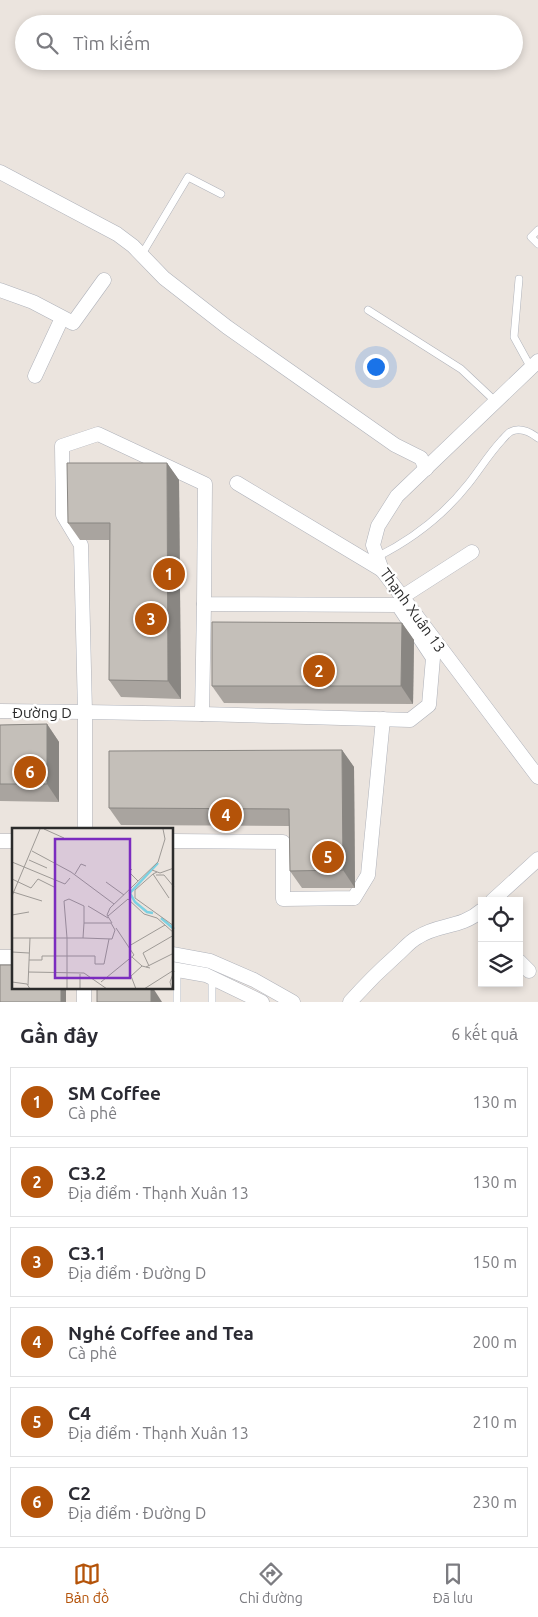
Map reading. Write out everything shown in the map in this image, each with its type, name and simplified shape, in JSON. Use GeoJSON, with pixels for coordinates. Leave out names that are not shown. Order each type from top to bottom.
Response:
{"type":"FeatureCollection","features":[{"type":"Feature","properties":{"kind":"street"},"geometry":{"type":"LineString","coordinates":[[0,172],[117,234],[142,254],[164,278],[220,322],[395,445],[421,458],[426,469]]}},
{"type":"Feature","properties":{"kind":"street"},"geometry":{"type":"LineString","coordinates":[[0,290],[33,302],[73,324],[104,280]]}},
{"type":"Feature","properties":{"kind":"street"},"geometry":{"type":"LineString","coordinates":[[35,376],[62,318]]}},
{"type":"Feature","properties":{"kind":"street","name":"Thạnh Xuân 13"},"geometry":{"type":"LineString","coordinates":[[534,365],[398,496],[378,526],[373,545],[380,564],[402,597],[536,771]]}},
{"type":"Feature","properties":{"kind":"street"},"geometry":{"type":"LineString","coordinates":[[85,828],[85,712],[81,545],[63,516],[62,446],[98,434],[205,484],[202,714]]}},
{"type":"Feature","properties":{"kind":"street"},"geometry":{"type":"LineString","coordinates":[[237,483],[380,564]]}},
{"type":"Feature","properties":{"kind":"street"},"geometry":{"type":"LineString","coordinates":[[402,597],[472,552]]}},
{"type":"Feature","properties":{"kind":"street","name":"Đường D"},"geometry":{"type":"LineString","coordinates":[[0,712],[202,714],[410,720],[429,706],[433,658],[398,605],[204,604]]}},
{"type":"Feature","properties":{"kind":"street"},"geometry":{"type":"LineString","coordinates":[[174,841],[282,842],[283,899],[354,898],[368,875],[383,719]]}},
{"type":"Feature","properties":{"kind":"street"},"geometry":{"type":"LineString","coordinates":[[496,897],[538,859]]}},
{"type":"Feature","properties":{"kind":"street"},"geometry":{"type":"LineString","coordinates":[[350,1002],[366,984],[417,937],[435,928],[461,924],[478,917]]}},
{"type":"Feature","properties":{"kind":"street"},"geometry":{"type":"LineString","coordinates":[[174,954],[210,961],[254,980],[293,1002]]}},
{"type":"Feature","properties":{"kind":"street"},"geometry":{"type":"LineString","coordinates":[[523,965],[529,971]]}},
{"type":"Feature","properties":{"kind":"street"},"geometry":{"type":"LineString","coordinates":[[175,970],[206,975],[262,1002]]}},
{"type":"Feature","properties":{"kind":"street"},"geometry":{"type":"LineString","coordinates":[[84,989],[84,1002]]}},
{"type":"Feature","properties":{"kind":"lane"},"geometry":{"type":"LineString","coordinates":[[142,254],[188,177],[221,194]]}},
{"type":"Feature","properties":{"kind":"lane"},"geometry":{"type":"LineString","coordinates":[[538,230],[531,237],[538,244]]}},
{"type":"Feature","properties":{"kind":"lane"},"geometry":{"type":"LineString","coordinates":[[518,279],[514,337],[534,365]]}},
{"type":"Feature","properties":{"kind":"lane"},"geometry":{"type":"LineString","coordinates":[[368,310],[462,369],[495,401]]}},
{"type":"Feature","properties":{"kind":"lane"},"geometry":{"type":"LineString","coordinates":[[380,564],[447,508],[489,454],[509,432],[520,430],[538,438]]}},
{"type":"Feature","properties":{"kind":"lane"},"geometry":{"type":"LineString","coordinates":[[175,970],[177,1002]]}},
{"type":"Feature","properties":{"kind":"lane"},"geometry":{"type":"LineString","coordinates":[[212,978],[212,1002]]}},
{"type":"Feature","properties":{"kind":"building"},"geometry":{"type":"Polygon","coordinates":[[[67,463],[167,463],[168,681],[109,680],[110,523],[68,523],[67,463]]]}},
{"type":"Feature","properties":{"kind":"building"},"geometry":{"type":"Polygon","coordinates":[[[212,622],[402,623],[401,686],[212,686],[212,622]]]}},
{"type":"Feature","properties":{"kind":"building"},"geometry":{"type":"Polygon","coordinates":[[[47,724],[47,784],[0,784],[0,725],[47,724]]]}},
{"type":"Feature","properties":{"kind":"building"},"geometry":{"type":"Polygon","coordinates":[[[342,750],[343,870],[290,871],[289,809],[109,808],[109,751],[342,750]]]}},
{"type":"Feature","properties":{"kind":"building"},"geometry":{"type":"Polygon","coordinates":[[[0,965],[12,965],[12,989],[61,989],[61,1002],[0,1002],[0,965]]]}},
{"type":"Feature","properties":{"kind":"building"},"geometry":{"type":"Polygon","coordinates":[[[97,989],[151,989],[151,1002],[97,1002],[97,989]]]}},
{"type":"Feature","properties":{"kind":"place","name":"SM Coffee"},"geometry":{"type":"Point","coordinates":[169,574]}},
{"type":"Feature","properties":{"kind":"place","name":"С3.1"},"geometry":{"type":"Point","coordinates":[151,619]}},
{"type":"Feature","properties":{"kind":"place","name":"C3.2"},"geometry":{"type":"Point","coordinates":[319,671]}},
{"type":"Feature","properties":{"kind":"place","name":"С2"},"geometry":{"type":"Point","coordinates":[30,772]}},
{"type":"Feature","properties":{"kind":"place","name":"Nghé Coffee and Tea"},"geometry":{"type":"Point","coordinates":[226,815]}},
{"type":"Feature","properties":{"kind":"place","name":"C4"},"geometry":{"type":"Point","coordinates":[328,857]}}]}
